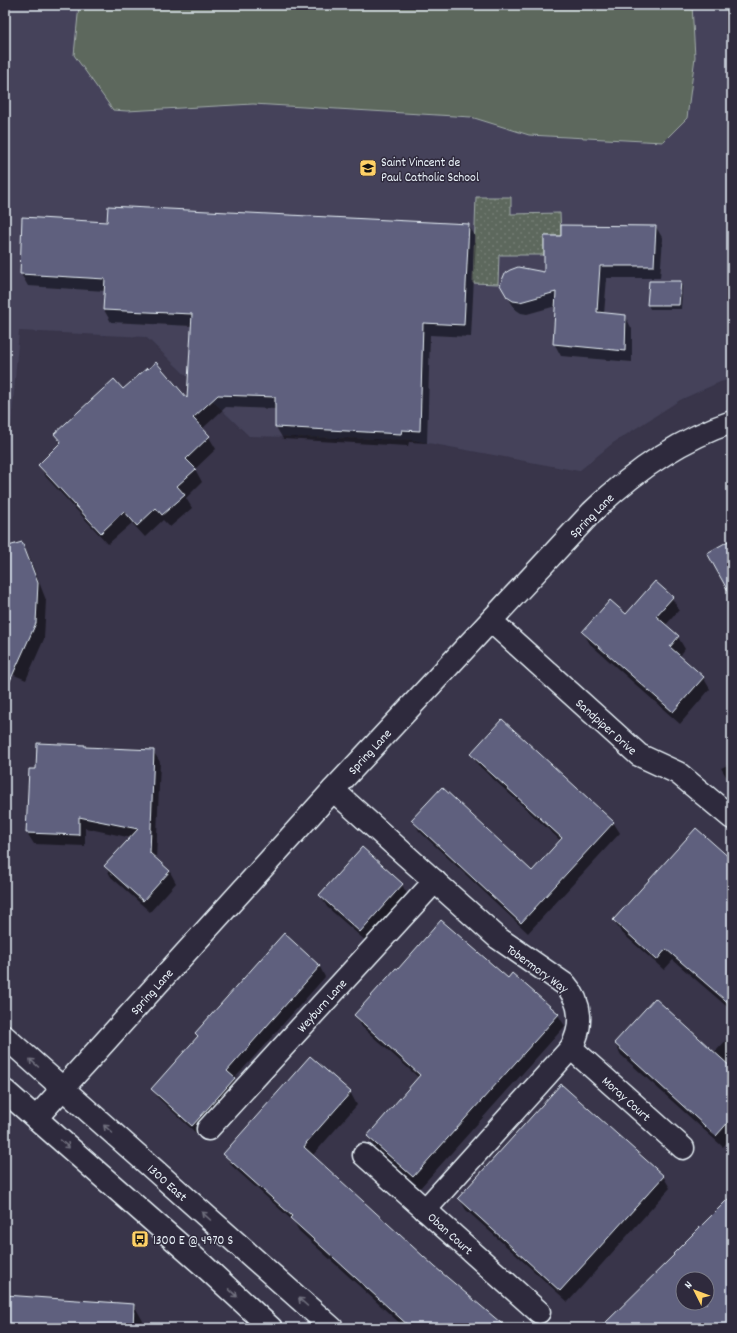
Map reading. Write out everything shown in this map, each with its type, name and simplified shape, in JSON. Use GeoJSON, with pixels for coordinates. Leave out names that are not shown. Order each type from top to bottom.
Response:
{"type":"FeatureCollection","features":[{"type":"Feature","properties":{"kind":"street","name":"Spring Lane"},"geometry":{"type":"LineString","coordinates":[[36,1118],[333,790],[592,512],[627,480],[668,451],[688,440],[732,422]]}},
{"type":"Feature","properties":{"kind":"street","name":"Sandpiper Drive"},"geometry":{"type":"LineString","coordinates":[[491,621],[639,755],[678,774],[732,818]]}},
{"type":"Feature","properties":{"kind":"street","name":"Tobermory Way"},"geometry":{"type":"LineString","coordinates":[[333,790],[498,938],[559,980],[572,992],[579,1009],[580,1020],[576,1040],[571,1048],[425,1210]]}},
{"type":"Feature","properties":{"kind":"street","name":"Weyburn Lane"},"geometry":{"type":"LineString","coordinates":[[208,1129],[435,881]]}},
{"type":"Feature","properties":{"kind":"street","name":"1300 East"},"geometry":{"type":"LineString","coordinates":[[5,1037],[332,1328]]}},
{"type":"Feature","properties":{"kind":"street","name":"Moray Court"},"geometry":{"type":"LineString","coordinates":[[571,1048],[683,1148]]}},
{"type":"Feature","properties":{"kind":"street"},"geometry":{"type":"LineString","coordinates":[[5,1091],[204,1266],[271,1328]]}},
{"type":"Feature","properties":{"kind":"street","name":"Oban Court"},"geometry":{"type":"LineString","coordinates":[[364,1155],[539,1312]]}},
{"type":"Feature","properties":{"kind":"shaded area","name":"Saint Vincent de Paul Catholic School"},"geometry":{"type":"Polygon","coordinates":[[[5,5],[732,5],[732,379],[720,382],[680,400],[613,443],[579,471],[412,440],[249,436],[146,337],[19,331],[5,501],[5,5]]]}},
{"type":"Feature","properties":{"kind":"green space"},"geometry":{"type":"Polygon","coordinates":[[[79,5],[692,5],[695,57],[687,118],[663,142],[529,135],[471,117],[253,104],[127,111],[113,110],[74,55],[79,5]]]}},
{"type":"Feature","properties":{"kind":"green space"},"geometry":{"type":"Polygon","coordinates":[[[476,197],[511,197],[511,214],[560,213],[561,236],[544,236],[544,255],[499,255],[498,284],[473,283],[476,197]]]}},
{"type":"Feature","properties":{"kind":"building"},"geometry":{"type":"Polygon","coordinates":[[[108,206],[469,224],[464,325],[423,323],[420,431],[402,430],[401,434],[275,427],[275,397],[218,395],[193,418],[210,436],[186,459],[196,469],[177,486],[185,495],[162,515],[156,508],[137,526],[124,511],[101,533],[38,465],[61,442],[54,434],[114,379],[123,389],[156,362],[187,398],[192,314],[103,310],[105,279],[20,274],[22,217],[107,222],[108,206]]]}},
{"type":"Feature","properties":{"kind":"building"},"geometry":{"type":"Polygon","coordinates":[[[561,225],[656,226],[654,266],[600,266],[597,312],[626,315],[625,351],[553,344],[556,292],[520,302],[513,301],[507,297],[500,285],[505,273],[518,267],[544,272],[544,236],[561,236],[561,225]]]}},
{"type":"Feature","properties":{"kind":"building"},"geometry":{"type":"Polygon","coordinates":[[[649,281],[681,281],[679,305],[647,305],[649,281]]]}},
{"type":"Feature","properties":{"kind":"building"},"geometry":{"type":"Polygon","coordinates":[[[732,539],[732,598],[707,553],[732,539]]]}},
{"type":"Feature","properties":{"kind":"building"},"geometry":{"type":"Polygon","coordinates":[[[22,542],[38,583],[36,623],[5,692],[5,547],[22,542]]]}},
{"type":"Feature","properties":{"kind":"building"},"geometry":{"type":"Polygon","coordinates":[[[655,581],[673,597],[656,616],[679,636],[670,647],[704,677],[673,712],[582,632],[610,600],[626,614],[655,581]]]}},
{"type":"Feature","properties":{"kind":"building"},"geometry":{"type":"Polygon","coordinates":[[[502,719],[614,822],[521,923],[411,820],[442,787],[532,871],[562,838],[470,754],[502,719]]]}},
{"type":"Feature","properties":{"kind":"building"},"geometry":{"type":"Polygon","coordinates":[[[37,743],[154,750],[150,853],[170,871],[143,901],[104,866],[138,829],[79,817],[79,835],[26,833],[29,769],[36,769],[37,743]]]}},
{"type":"Feature","properties":{"kind":"building"},"geometry":{"type":"Polygon","coordinates":[[[696,828],[732,860],[732,1006],[666,949],[657,960],[613,920],[696,828]]]}},
{"type":"Feature","properties":{"kind":"building"},"geometry":{"type":"Polygon","coordinates":[[[362,847],[403,884],[360,932],[319,895],[362,847]]]}},
{"type":"Feature","properties":{"kind":"building"},"geometry":{"type":"Polygon","coordinates":[[[441,920],[508,978],[512,973],[559,1014],[413,1177],[367,1136],[420,1075],[354,1015],[396,968],[398,969],[441,920]]]}},
{"type":"Feature","properties":{"kind":"building"},"geometry":{"type":"Polygon","coordinates":[[[284,933],[320,966],[227,1071],[235,1078],[192,1126],[151,1089],[198,1036],[195,1033],[284,933]]]}},
{"type":"Feature","properties":{"kind":"building"},"geometry":{"type":"Polygon","coordinates":[[[655,998],[732,1068],[732,1118],[716,1136],[614,1043],[655,998]]]}},
{"type":"Feature","properties":{"kind":"building"},"geometry":{"type":"Polygon","coordinates":[[[310,1056],[351,1092],[304,1147],[435,1267],[507,1328],[411,1328],[290,1218],[292,1216],[223,1154],[310,1056]]]}},
{"type":"Feature","properties":{"kind":"building"},"geometry":{"type":"Polygon","coordinates":[[[561,1084],[664,1176],[560,1291],[458,1198],[561,1084]]]}},
{"type":"Feature","properties":{"kind":"building"},"geometry":{"type":"Polygon","coordinates":[[[732,1195],[732,1328],[600,1328],[674,1255],[673,1254],[732,1195]]]}},
{"type":"Feature","properties":{"kind":"building"},"geometry":{"type":"Polygon","coordinates":[[[5,1295],[134,1304],[133,1328],[5,1328],[5,1295]]]}},
{"type":"Feature","properties":{"kind":"place","name":"Saint Vincent de Paul Catholic School"},"geometry":{"type":"Point","coordinates":[368,168]}},
{"type":"Feature","properties":{"kind":"place","name":"1300 E @ 4970 S"},"geometry":{"type":"Point","coordinates":[140,1239]}}]}
